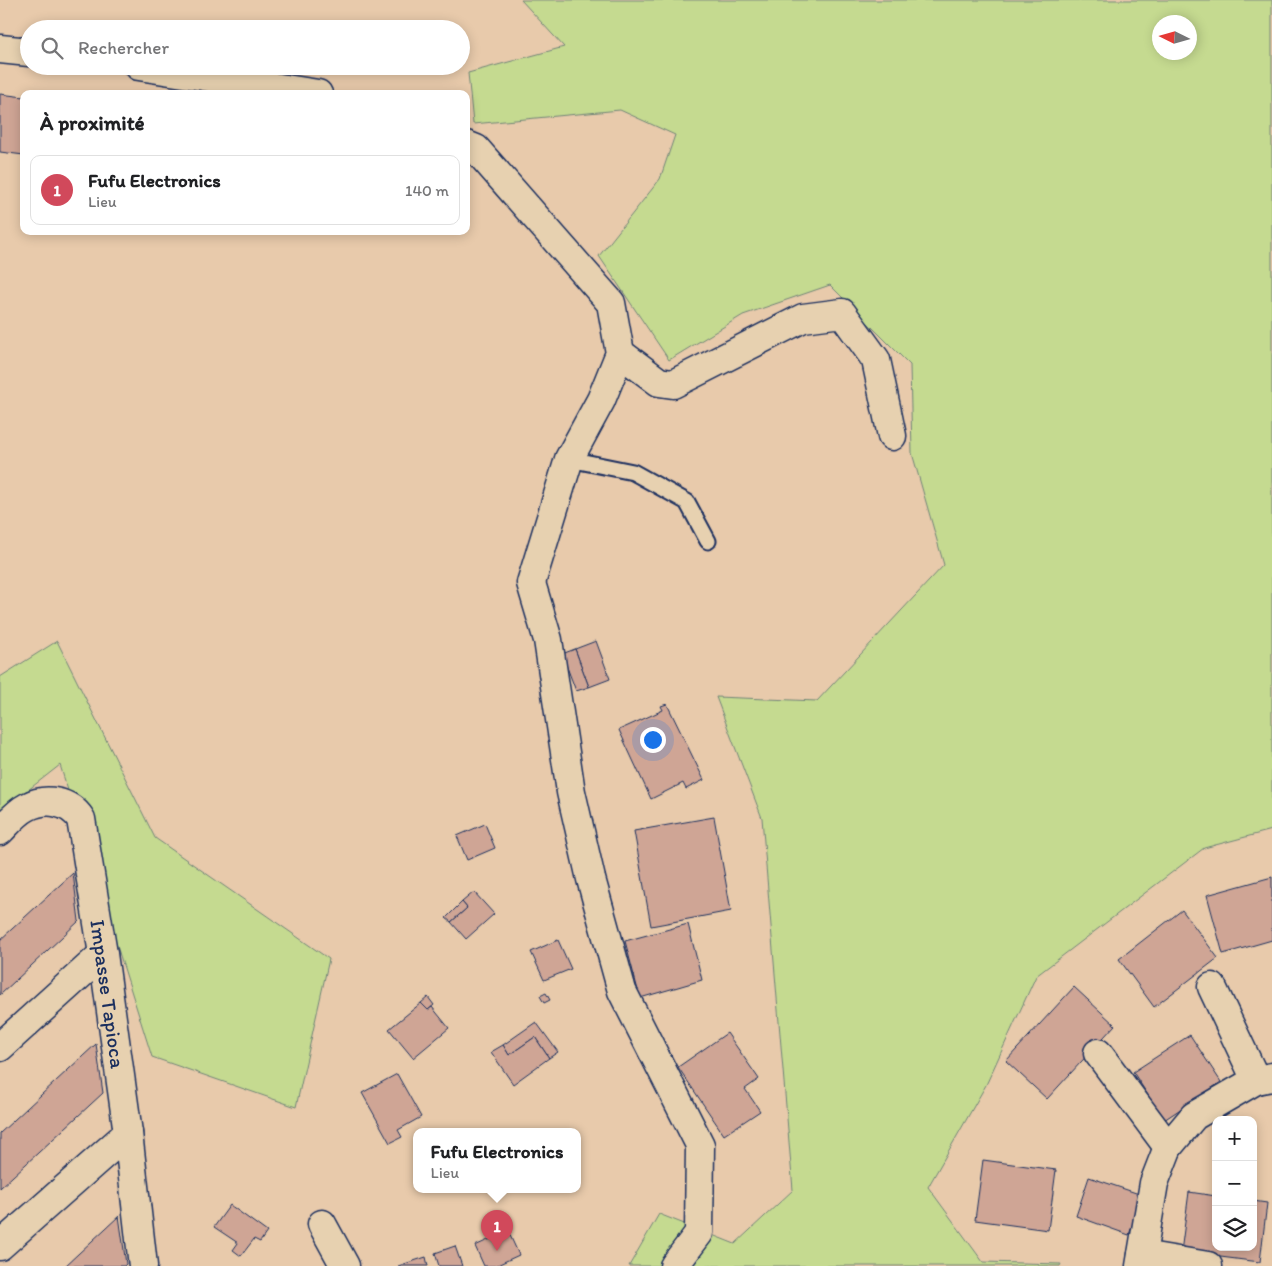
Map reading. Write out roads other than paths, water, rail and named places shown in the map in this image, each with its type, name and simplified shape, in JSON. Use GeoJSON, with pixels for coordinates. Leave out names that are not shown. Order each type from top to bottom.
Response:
{"type":"FeatureCollection","features":[{"type":"Feature","properties":{"kind":"street"},"geometry":{"type":"LineString","coordinates":[[0,49],[20,51]]}},
{"type":"Feature","properties":{"kind":"street"},"geometry":{"type":"LineString","coordinates":[[197,75],[292,90]]}},
{"type":"Feature","properties":{"kind":"street"},"geometry":{"type":"LineString","coordinates":[[470,147],[476,149],[611,303],[620,354],[601,400],[569,459],[531,583],[548,640],[571,792],[591,879],[622,991],[700,1145],[699,1233],[674,1266]]}},
{"type":"Feature","properties":{"kind":"street"},"geometry":{"type":"LineString","coordinates":[[620,354],[659,382],[673,384],[803,318],[842,313],[876,360],[892,436]]}},
{"type":"Feature","properties":{"kind":"street","name":"Impasse Tapioca"},"geometry":{"type":"LineString","coordinates":[[0,831],[27,807],[38,804],[59,803],[68,805],[76,811],[82,824],[103,954],[128,1133],[143,1266]]}},
{"type":"Feature","properties":{"kind":"street"},"geometry":{"type":"LineString","coordinates":[[0,1047],[103,954]]}},
{"type":"Feature","properties":{"kind":"street"},"geometry":{"type":"LineString","coordinates":[[1208,1266],[1141,1261],[1154,1183],[1168,1147],[1194,1116],[1264,1078],[1212,987]]}},
{"type":"Feature","properties":{"kind":"street"},"geometry":{"type":"LineString","coordinates":[[1098,1053],[1168,1147]]}},
{"type":"Feature","properties":{"kind":"street"},"geometry":{"type":"LineString","coordinates":[[0,1246],[128,1133]]}},
{"type":"Feature","properties":{"kind":"street"},"geometry":{"type":"LineString","coordinates":[[322,1224],[345,1266]]}},
{"type":"Feature","properties":{"kind":"lane"},"geometry":{"type":"LineString","coordinates":[[569,459],[633,472],[687,502],[708,541]]}},
{"type":"Feature","properties":{"kind":"place","name":"Fufu Electronics"},"geometry":{"type":"Point","coordinates":[497,1251]}}]}
